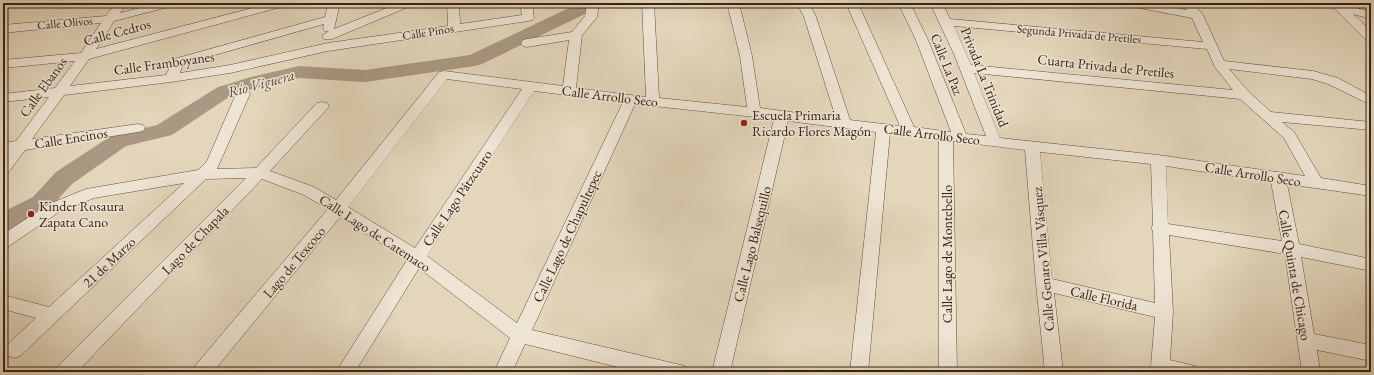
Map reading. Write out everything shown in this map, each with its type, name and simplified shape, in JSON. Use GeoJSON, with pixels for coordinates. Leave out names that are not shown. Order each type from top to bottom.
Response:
{"type":"FeatureCollection","features":[{"type":"Feature","properties":{"kind":"street","name":"Calle Ebanos"},"geometry":{"type":"LineString","coordinates":[[3,169],[85,56],[121,3]]}},
{"type":"Feature","properties":{"kind":"street","name":"Calle Olivos"},"geometry":{"type":"LineString","coordinates":[[3,29],[110,19],[172,3]]}},
{"type":"Feature","properties":{"kind":"street","name":"Calle Cedros"},"geometry":{"type":"LineString","coordinates":[[3,64],[85,56],[284,3]]}},
{"type":"Feature","properties":{"kind":"street"},"geometry":{"type":"LineString","coordinates":[[328,41],[330,19],[334,3]]}},
{"type":"Feature","properties":{"kind":"street"},"geometry":{"type":"LineString","coordinates":[[328,41],[409,3]]}},
{"type":"Feature","properties":{"kind":"street"},"geometry":{"type":"LineString","coordinates":[[453,3],[454,28]]}},
{"type":"Feature","properties":{"kind":"street","name":"Calle Pinos"},"geometry":{"type":"LineString","coordinates":[[328,41],[454,28],[528,18],[526,3]]}},
{"type":"Feature","properties":{"kind":"street"},"geometry":{"type":"LineString","coordinates":[[569,91],[576,35],[591,17],[593,3]]}},
{"type":"Feature","properties":{"kind":"street"},"geometry":{"type":"LineString","coordinates":[[648,3],[653,102]]}},
{"type":"Feature","properties":{"kind":"street"},"geometry":{"type":"LineString","coordinates":[[733,3],[746,56],[754,112]]}},
{"type":"Feature","properties":{"kind":"street"},"geometry":{"type":"LineString","coordinates":[[803,3],[810,17],[845,124]]}},
{"type":"Feature","properties":{"kind":"street"},"geometry":{"type":"LineString","coordinates":[[852,3],[909,131]]}},
{"type":"Feature","properties":{"kind":"street","name":"Calle La Paz"},"geometry":{"type":"LineString","coordinates":[[904,3],[922,40],[953,137]]}},
{"type":"Feature","properties":{"kind":"street","name":"Privada La Trinidad"},"geometry":{"type":"LineString","coordinates":[[936,3],[966,68],[995,142]]}},
{"type":"Feature","properties":{"kind":"street"},"geometry":{"type":"LineString","coordinates":[[1130,3],[1198,15]]}},
{"type":"Feature","properties":{"kind":"street"},"geometry":{"type":"LineString","coordinates":[[1187,3],[1198,15],[1220,64],[1244,95],[1269,116],[1289,136],[1316,184]]}},
{"type":"Feature","properties":{"kind":"street"},"geometry":{"type":"LineString","coordinates":[[1327,3],[1371,16]]}},
{"type":"Feature","properties":{"kind":"street"},"geometry":{"type":"LineString","coordinates":[[1339,7],[1371,38]]}},
{"type":"Feature","properties":{"kind":"street"},"geometry":{"type":"LineString","coordinates":[[171,78],[178,62],[330,19]]}},
{"type":"Feature","properties":{"kind":"street","name":"Segunda Privada de Pretiles"},"geometry":{"type":"LineString","coordinates":[[946,22],[1212,46]]}},
{"type":"Feature","properties":{"kind":"street"},"geometry":{"type":"LineString","coordinates":[[527,44],[576,35]]}},
{"type":"Feature","properties":{"kind":"street","name":"Calle Framboyanes"},"geometry":{"type":"LineString","coordinates":[[3,98],[171,78],[230,69],[328,41]]}},
{"type":"Feature","properties":{"kind":"street"},"geometry":{"type":"LineString","coordinates":[[1220,64],[1313,74],[1333,81],[1371,101]]}},
{"type":"Feature","properties":{"kind":"street","name":"Cuarta Privada de Pretiles"},"geometry":{"type":"LineString","coordinates":[[966,68],[1244,95]]}},
{"type":"Feature","properties":{"kind":"street","name":"Calle Arrollo Seco"},"geometry":{"type":"LineString","coordinates":[[444,75],[653,102],[754,112],[883,129],[1158,160],[1371,191]]}},
{"type":"Feature","properties":{"kind":"street","name":"Lago de Texcoco"},"geometry":{"type":"LineString","coordinates":[[202,372],[338,208],[444,75]]}},
{"type":"Feature","properties":{"kind":"street","name":"Calle Lago Pátzcuaro"},"geometry":{"type":"LineString","coordinates":[[345,372],[417,258],[531,86]]}},
{"type":"Feature","properties":{"kind":"street","name":"21 de Marzo"},"geometry":{"type":"LineString","coordinates":[[14,350],[213,164],[243,94]]}},
{"type":"Feature","properties":{"kind":"street","name":"Calle Lago de Chapultepec"},"geometry":{"type":"LineString","coordinates":[[502,372],[631,99]]}},
{"type":"Feature","properties":{"kind":"street","name":"Lago de Chapala"},"geometry":{"type":"LineString","coordinates":[[66,372],[260,173],[322,106]]}},
{"type":"Feature","properties":{"kind":"street","name":"Calle Lago Balsequillo"},"geometry":{"type":"LineString","coordinates":[[721,372],[782,116]]}},
{"type":"Feature","properties":{"kind":"street"},"geometry":{"type":"LineString","coordinates":[[1269,116],[1371,126]]}},
{"type":"Feature","properties":{"kind":"street","name":"Calle Encinos"},"geometry":{"type":"LineString","coordinates":[[3,148],[138,128]]}},
{"type":"Feature","properties":{"kind":"street"},"geometry":{"type":"LineString","coordinates":[[859,372],[883,129]]}},
{"type":"Feature","properties":{"kind":"street","name":"Calle Lago de Montebello"},"geometry":{"type":"LineString","coordinates":[[948,372],[953,137]]}},
{"type":"Feature","properties":{"kind":"street","name":"Calle Genaro Villa Vásquez"},"geometry":{"type":"LineString","coordinates":[[1032,146],[1044,284],[1054,372]]}},
{"type":"Feature","properties":{"kind":"street"},"geometry":{"type":"LineString","coordinates":[[1158,160],[1159,228],[1164,312],[1160,366],[1188,372]]}},
{"type":"Feature","properties":{"kind":"street","name":"Calle Lago de Catemaco"},"geometry":{"type":"LineString","coordinates":[[5,239],[54,208],[91,193],[204,174],[260,173],[309,191],[338,208],[417,258],[520,335],[654,370],[678,372]]}},
{"type":"Feature","properties":{"kind":"street","name":"Calle Quinta de Chicago"},"geometry":{"type":"LineString","coordinates":[[1278,177],[1292,250],[1311,372]]}},
{"type":"Feature","properties":{"kind":"street"},"geometry":{"type":"LineString","coordinates":[[1159,228],[1371,265]]}},
{"type":"Feature","properties":{"kind":"street","name":"Calle Florida"},"geometry":{"type":"LineString","coordinates":[[1044,284],[1164,312]]}},
{"type":"Feature","properties":{"kind":"street"},"geometry":{"type":"LineString","coordinates":[[3,302],[52,315]]}},
{"type":"Feature","properties":{"kind":"street"},"geometry":{"type":"LineString","coordinates":[[1306,340],[1371,353]]}},
{"type":"Feature","properties":{"kind":"waterway","name":"Río Viguera"},"geometry":{"type":"LineString","coordinates":[[3,223],[41,203],[64,178],[119,141],[164,130],[225,91],[258,81],[299,72],[365,76],[475,60],[583,8],[576,3]]}},
{"type":"Feature","properties":{"kind":"waterway"},"geometry":{"type":"LineString","coordinates":[[1170,3],[1182,6]]}},
{"type":"Feature","properties":{"kind":"place","name":"Escuela Primaria Ricardo Flores Magón"},"geometry":{"type":"Point","coordinates":[744,123]}},
{"type":"Feature","properties":{"kind":"place","name":"Kinder Rosaura Zapata Cano"},"geometry":{"type":"Point","coordinates":[31,214]}}]}
